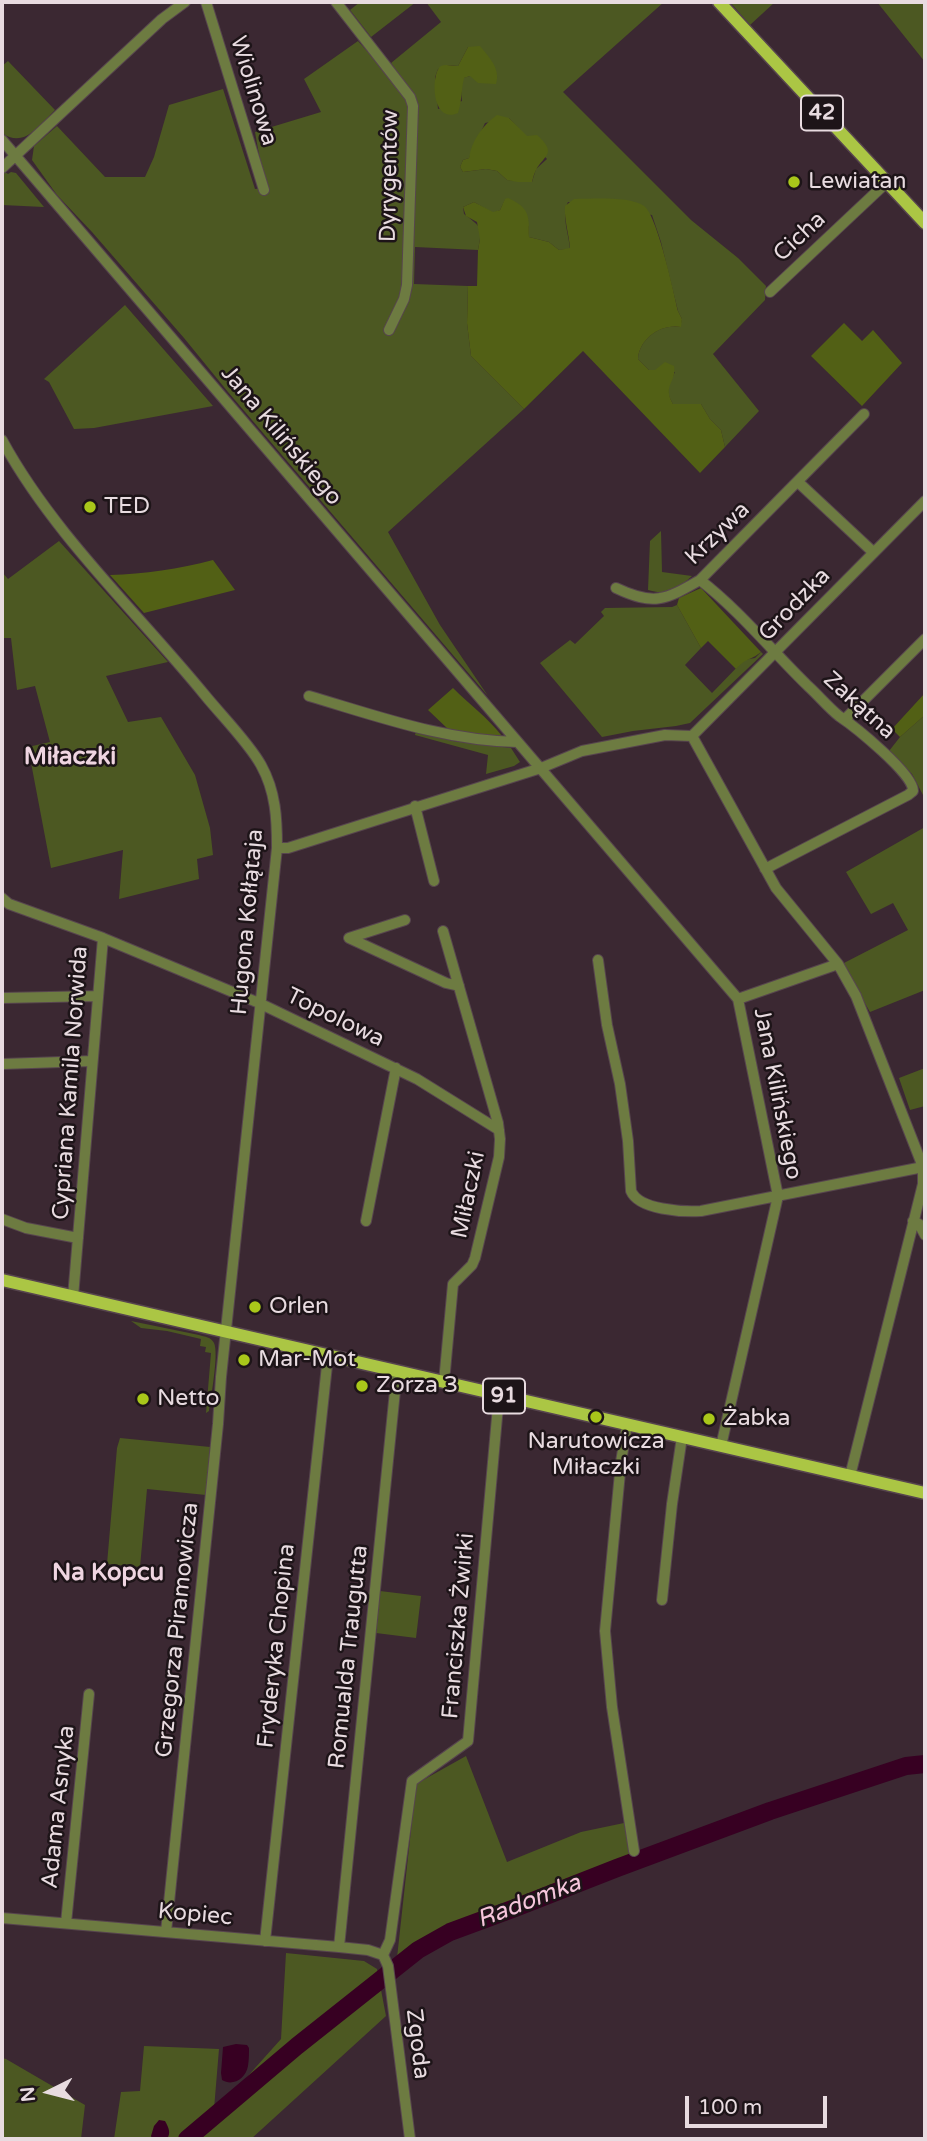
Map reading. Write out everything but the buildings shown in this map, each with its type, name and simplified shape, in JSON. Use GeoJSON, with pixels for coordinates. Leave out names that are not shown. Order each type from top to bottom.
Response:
{"type":"FeatureCollection","features":[{"type":"Feature","properties":{"kind":"main road","name":"42"},"geometry":{"type":"LineString","coordinates":[[719,2],[925,223]]}},
{"type":"Feature","properties":{"kind":"main road","name":"91"},"geometry":{"type":"LineString","coordinates":[[2,1280],[925,1493]]}},
{"type":"Feature","properties":{"kind":"street"},"geometry":{"type":"LineString","coordinates":[[2,168],[162,19],[185,2]]}},
{"type":"Feature","properties":{"kind":"street","name":"Wiolinowa"},"geometry":{"type":"LineString","coordinates":[[206,2],[264,190]]}},
{"type":"Feature","properties":{"kind":"street","name":"Dyrygentów"},"geometry":{"type":"LineString","coordinates":[[336,2],[410,97],[412,106],[407,285],[404,299],[389,330]]}},
{"type":"Feature","properties":{"kind":"street","name":"Jana Kilińskiego"},"geometry":{"type":"LineString","coordinates":[[2,140],[738,999],[778,1196],[720,1446]]}},
{"type":"Feature","properties":{"kind":"street","name":"Cicha"},"geometry":{"type":"LineString","coordinates":[[770,292],[887,182]]}},
{"type":"Feature","properties":{"kind":"street","name":"Krzywa"},"geometry":{"type":"LineString","coordinates":[[616,588],[652,600],[669,597],[700,580],[864,414]]}},
{"type":"Feature","properties":{"kind":"street","name":"Hugona Kołłątaja"},"geometry":{"type":"LineString","coordinates":[[2,440],[50,514],[176,660],[261,764],[274,799],[277,848],[226,1332]]}},
{"type":"Feature","properties":{"kind":"street"},"geometry":{"type":"LineString","coordinates":[[798,482],[873,552]]}},
{"type":"Feature","properties":{"kind":"street","name":"Grodzka"},"geometry":{"type":"LineString","coordinates":[[692,736],[925,500]]}},
{"type":"Feature","properties":{"kind":"street","name":"Zakątna"},"geometry":{"type":"LineString","coordinates":[[700,580],[721,596],[774,653],[909,778],[913,785],[913,791],[908,795],[765,869]]}},
{"type":"Feature","properties":{"kind":"street"},"geometry":{"type":"LineString","coordinates":[[845,719],[925,639]]}},
{"type":"Feature","properties":{"kind":"street"},"geometry":{"type":"LineString","coordinates":[[309,696],[435,732],[517,742]]}},
{"type":"Feature","properties":{"kind":"street"},"geometry":{"type":"LineString","coordinates":[[277,848],[288,848],[541,768],[582,751],[665,735],[692,736],[776,888],[838,964],[856,996],[923,1167],[924,1184],[850,1476]]}},
{"type":"Feature","properties":{"kind":"street"},"geometry":{"type":"LineString","coordinates":[[415,806],[435,881]]}},
{"type":"Feature","properties":{"kind":"street","name":"Cypriana Kamila Norwida"},"geometry":{"type":"LineString","coordinates":[[2,898],[9,904],[103,938],[73,1297]]}},
{"type":"Feature","properties":{"kind":"street"},"geometry":{"type":"LineString","coordinates":[[405,920],[349,938],[446,983],[459,986]]}},
{"type":"Feature","properties":{"kind":"street","name":"Miłaczki"},"geometry":{"type":"LineString","coordinates":[[443,931],[499,1130],[499,1157],[475,1258],[472,1265],[453,1284],[444,1382]]}},
{"type":"Feature","properties":{"kind":"street","name":"Topolowa"},"geometry":{"type":"LineString","coordinates":[[103,938],[259,1003],[396,1068],[499,1130]]}},
{"type":"Feature","properties":{"kind":"street"},"geometry":{"type":"LineString","coordinates":[[598,960],[607,1025],[620,1084],[628,1141],[631,1191],[634,1197],[650,1206],[690,1212],[923,1167]]}},
{"type":"Feature","properties":{"kind":"street"},"geometry":{"type":"LineString","coordinates":[[738,999],[838,964]]}},
{"type":"Feature","properties":{"kind":"street"},"geometry":{"type":"LineString","coordinates":[[2,998],[98,996]]}},
{"type":"Feature","properties":{"kind":"street"},"geometry":{"type":"LineString","coordinates":[[2,1064],[92,1061]]}},
{"type":"Feature","properties":{"kind":"street","name":"Topolowa"},"geometry":{"type":"LineString","coordinates":[[366,1221],[396,1068]]}},
{"type":"Feature","properties":{"kind":"street"},"geometry":{"type":"LineString","coordinates":[[2,1219],[26,1228],[78,1238]]}},
{"type":"Feature","properties":{"kind":"street"},"geometry":{"type":"LineString","coordinates":[[913,1221],[919,1224],[925,1235]]}},
{"type":"Feature","properties":{"kind":"street","name":"Grzegorza Piramowicza"},"geometry":{"type":"LineString","coordinates":[[166,1932],[226,1332]]}},
{"type":"Feature","properties":{"kind":"street","name":"Fryderyka Chopina"},"geometry":{"type":"LineString","coordinates":[[265,1941],[328,1356]]}},
{"type":"Feature","properties":{"kind":"street","name":"Romualda Traugutta"},"geometry":{"type":"LineString","coordinates":[[339,1947],[397,1371]]}},
{"type":"Feature","properties":{"kind":"street","name":"Franciszka Żwirki"},"geometry":{"type":"LineString","coordinates":[[383,1955],[390,1940],[412,1781],[468,1741],[499,1395]]}},
{"type":"Feature","properties":{"kind":"street"},"geometry":{"type":"LineString","coordinates":[[627,1424],[605,1631],[612,1707],[634,1851]]}},
{"type":"Feature","properties":{"kind":"street"},"geometry":{"type":"LineString","coordinates":[[662,1600],[682,1437]]}},
{"type":"Feature","properties":{"kind":"street","name":"Adama Asnyka"},"geometry":{"type":"LineString","coordinates":[[66,1923],[89,1694]]}},
{"type":"Feature","properties":{"kind":"street","name":"Kopiec"},"geometry":{"type":"LineString","coordinates":[[2,1918],[339,1947],[369,1950],[383,1955]]}},
{"type":"Feature","properties":{"kind":"street","name":"Zgoda"},"geometry":{"type":"LineString","coordinates":[[383,1955],[388,1966],[410,2139]]}},
{"type":"Feature","properties":{"kind":"green space"},"geometry":{"type":"Polygon","coordinates":[[[360,2],[416,2],[371,37],[350,10],[360,2]]]}},
{"type":"Feature","properties":{"kind":"green space"},"geometry":{"type":"Polygon","coordinates":[[[426,2],[664,2],[563,92],[691,220],[738,258],[766,286],[765,300],[713,354],[759,411],[725,447],[721,430],[701,404],[673,404],[668,388],[675,372],[649,370],[638,359],[642,345],[652,334],[673,326],[680,327],[682,319],[652,215],[568,202],[565,219],[570,249],[559,250],[549,242],[529,237],[529,227],[505,200],[500,210],[493,213],[474,202],[463,207],[464,214],[479,228],[478,250],[415,247],[414,284],[468,286],[467,323],[471,356],[524,409],[388,532],[440,625],[488,696],[184,338],[57,195],[32,160],[34,146],[57,126],[105,177],[145,177],[154,157],[169,105],[223,89],[255,189],[265,188],[255,132],[321,112],[304,79],[358,41],[395,82],[401,78],[391,63],[441,22],[426,2]],[[468,47],[458,66],[448,65],[438,69],[435,77],[438,109],[462,101],[463,78],[470,76],[468,47]],[[509,118],[485,123],[469,158],[463,160],[460,167],[463,172],[486,169],[497,171],[507,180],[532,182],[536,169],[547,159],[509,118]]]}},
{"type":"Feature","properties":{"kind":"green space"},"geometry":{"type":"Polygon","coordinates":[[[730,2],[775,2],[750,25],[730,2]]]}},
{"type":"Feature","properties":{"kind":"green space"},"geometry":{"type":"Polygon","coordinates":[[[877,2],[925,2],[925,62],[877,2]]]}},
{"type":"Feature","properties":{"kind":"green space"},"geometry":{"type":"Polygon","coordinates":[[[480,46],[496,68],[496,84],[478,83],[470,76],[464,78],[458,113],[449,115],[442,111],[435,96],[438,70],[443,65],[458,66],[468,47],[480,46]]]}},
{"type":"Feature","properties":{"kind":"green space"},"geometry":{"type":"Polygon","coordinates":[[[8,61],[55,110],[24,137],[10,137],[2,133],[2,66],[8,61]]]}},
{"type":"Feature","properties":{"kind":"green space"},"geometry":{"type":"Polygon","coordinates":[[[497,115],[509,118],[527,136],[537,135],[547,146],[547,154],[536,170],[532,182],[507,180],[497,171],[486,169],[463,172],[460,167],[463,160],[469,158],[478,134],[497,115]]]}},
{"type":"Feature","properties":{"kind":"green space"},"geometry":{"type":"Polygon","coordinates":[[[5,172],[16,173],[44,207],[2,205],[2,175],[5,172]]]}},
{"type":"Feature","properties":{"kind":"green space"},"geometry":{"type":"Polygon","coordinates":[[[508,198],[521,205],[527,213],[529,237],[549,242],[559,250],[570,248],[565,206],[574,199],[630,201],[644,206],[649,212],[682,319],[681,327],[673,326],[652,334],[642,345],[638,359],[649,370],[655,370],[665,362],[674,366],[674,376],[669,388],[673,404],[701,404],[721,430],[725,447],[700,473],[583,351],[524,409],[471,356],[467,323],[468,286],[477,286],[480,239],[477,222],[466,216],[463,207],[474,202],[493,212],[500,210],[508,198]]]}},
{"type":"Feature","properties":{"kind":"green space"},"geometry":{"type":"Polygon","coordinates":[[[125,305],[213,406],[94,428],[74,429],[49,382],[44,379],[125,305]]]}},
{"type":"Feature","properties":{"kind":"green space"},"geometry":{"type":"Polygon","coordinates":[[[844,323],[862,341],[873,330],[902,363],[862,406],[811,356],[844,323]]]}},
{"type":"Feature","properties":{"kind":"green space"},"geometry":{"type":"Polygon","coordinates":[[[661,531],[662,572],[692,576],[667,592],[648,590],[650,541],[661,531]]]}},
{"type":"Feature","properties":{"kind":"green space"},"geometry":{"type":"Polygon","coordinates":[[[59,541],[168,662],[106,676],[128,722],[161,717],[195,775],[210,828],[213,855],[197,859],[199,879],[119,899],[123,850],[51,868],[28,747],[50,742],[35,686],[17,690],[11,638],[2,638],[2,572],[8,579],[59,541]]]}},
{"type":"Feature","properties":{"kind":"green space"},"geometry":{"type":"Polygon","coordinates":[[[213,560],[235,590],[144,613],[110,575],[136,574],[213,560]]]}},
{"type":"Feature","properties":{"kind":"green space"},"geometry":{"type":"Polygon","coordinates":[[[701,588],[761,652],[736,669],[708,641],[701,648],[677,605],[679,598],[701,588]]]}},
{"type":"Feature","properties":{"kind":"green space"},"geometry":{"type":"Polygon","coordinates":[[[677,605],[701,648],[685,665],[712,693],[744,660],[755,658],[761,652],[763,654],[690,723],[602,737],[540,663],[570,640],[575,644],[604,616],[601,612],[605,608],[677,605]]]}},
{"type":"Feature","properties":{"kind":"green space"},"geometry":{"type":"Polygon","coordinates":[[[453,688],[502,736],[449,730],[428,710],[453,688]]]}},
{"type":"Feature","properties":{"kind":"green space"},"geometry":{"type":"Polygon","coordinates":[[[925,693],[925,715],[900,737],[892,729],[925,693]]]}},
{"type":"Feature","properties":{"kind":"green space"},"geometry":{"type":"Polygon","coordinates":[[[925,715],[923,795],[912,774],[889,751],[900,737],[925,715]]]}},
{"type":"Feature","properties":{"kind":"green space"},"geometry":{"type":"Polygon","coordinates":[[[416,731],[453,741],[511,748],[520,762],[486,774],[488,755],[415,735],[416,731]]]}},
{"type":"Feature","properties":{"kind":"green space"},"geometry":{"type":"Polygon","coordinates":[[[925,827],[925,990],[870,1012],[842,964],[908,930],[893,903],[871,914],[846,872],[925,827]]]}},
{"type":"Feature","properties":{"kind":"green space"},"geometry":{"type":"Polygon","coordinates":[[[925,1068],[925,1106],[910,1110],[899,1078],[925,1068]]]}},
{"type":"Feature","properties":{"kind":"green space"},"geometry":{"type":"Polygon","coordinates":[[[131,1321],[199,1335],[213,1341],[215,1365],[209,1411],[206,1413],[211,1353],[205,1352],[206,1347],[200,1346],[201,1339],[141,1328],[131,1321]]]}},
{"type":"Feature","properties":{"kind":"green space"},"geometry":{"type":"Polygon","coordinates":[[[120,1438],[210,1447],[206,1495],[147,1489],[140,1567],[107,1564],[120,1438]]]}},
{"type":"Feature","properties":{"kind":"green space"},"geometry":{"type":"Polygon","coordinates":[[[380,1591],[421,1596],[416,1638],[376,1633],[380,1591]]]}},
{"type":"Feature","properties":{"kind":"green space"},"geometry":{"type":"Polygon","coordinates":[[[466,1756],[507,1862],[581,1832],[624,1823],[630,1855],[445,1928],[417,1943],[397,1958],[416,1784],[466,1756]]]}},
{"type":"Feature","properties":{"kind":"green space"},"geometry":{"type":"Polygon","coordinates":[[[286,1953],[364,1961],[377,1969],[386,2016],[251,2139],[114,2139],[121,2092],[140,2091],[144,2046],[219,2049],[214,2109],[247,2077],[281,2039],[286,1953]]]}},
{"type":"Feature","properties":{"kind":"green space"},"geometry":{"type":"Polygon","coordinates":[[[2,2058],[85,2105],[81,2139],[2,2139],[2,2058]]]}},
{"type":"Feature","properties":{"kind":"shaded area"},"geometry":{"type":"Polygon","coordinates":[[[247,2045],[249,2048],[248,2066],[245,2074],[238,2080],[226,2082],[222,2080],[221,2073],[223,2047],[247,2045]]]}},
{"type":"Feature","properties":{"kind":"shaded area"},"geometry":{"type":"Polygon","coordinates":[[[159,2120],[165,2121],[168,2126],[167,2139],[152,2139],[154,2126],[159,2120]]]}},
{"type":"Feature","properties":{"kind":"waterway","name":"Radomka"},"geometry":{"type":"LineString","coordinates":[[187,2139],[297,2046],[418,1950],[450,1932],[770,1811],[906,1766],[925,1764]]}},
{"type":"Feature","properties":{"kind":"place","name":"Lewiatan"},"geometry":{"type":"Point","coordinates":[794,182]}},
{"type":"Feature","properties":{"kind":"place","name":"TED"},"geometry":{"type":"Point","coordinates":[90,507]}},
{"type":"Feature","properties":{"kind":"place","name":"Orlen"},"geometry":{"type":"Point","coordinates":[255,1307]}},
{"type":"Feature","properties":{"kind":"place","name":"Mar-Mot"},"geometry":{"type":"Point","coordinates":[244,1360]}},
{"type":"Feature","properties":{"kind":"place","name":"Zorza 3"},"geometry":{"type":"Point","coordinates":[362,1386]}},
{"type":"Feature","properties":{"kind":"place","name":"Netto"},"geometry":{"type":"Point","coordinates":[143,1399]}},
{"type":"Feature","properties":{"kind":"place","name":"Narutowicza Miłaczki"},"geometry":{"type":"Point","coordinates":[596,1417]}},
{"type":"Feature","properties":{"kind":"place","name":"Żabka"},"geometry":{"type":"Point","coordinates":[709,1419]}},
{"type":"Feature","properties":{"kind":"district","name":"Miłaczki"},"geometry":{"type":"Point","coordinates":[70,758]}},
{"type":"Feature","properties":{"kind":"district","name":"Na Kopcu"},"geometry":{"type":"Point","coordinates":[108,1574]}}]}
